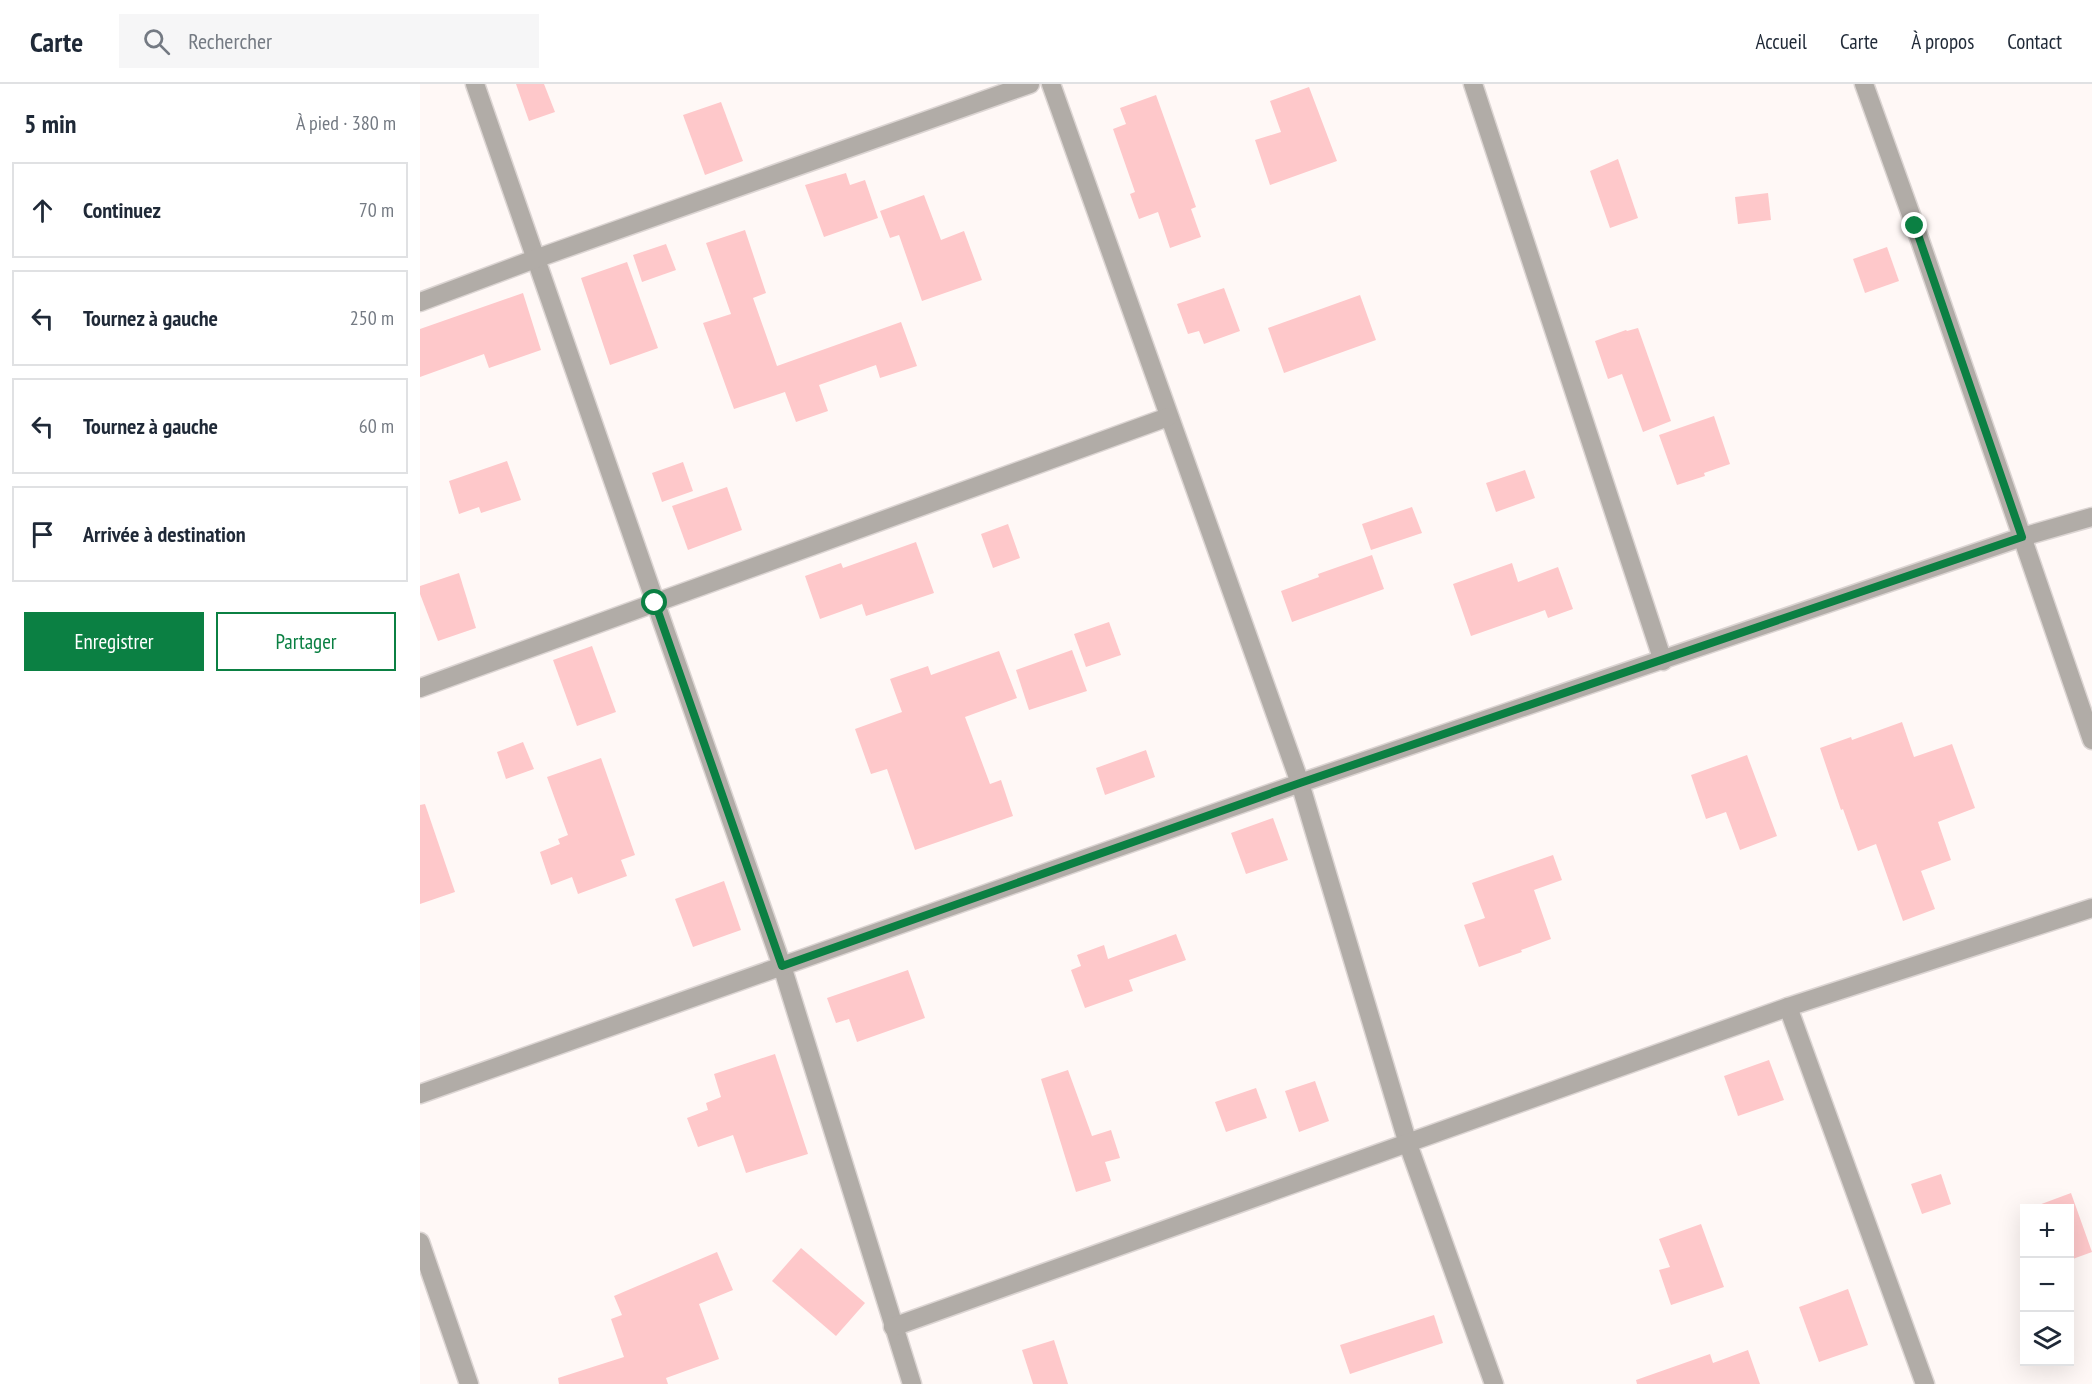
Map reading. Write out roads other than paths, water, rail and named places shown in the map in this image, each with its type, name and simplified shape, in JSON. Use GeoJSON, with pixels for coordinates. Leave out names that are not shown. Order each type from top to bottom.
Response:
{"type":"FeatureCollection","features":[{"type":"Feature","properties":{"kind":"street"},"geometry":{"type":"LineString","coordinates":[[475,84],[782,966],[912,1384]]}},
{"type":"Feature","properties":{"kind":"street"},"geometry":{"type":"LineString","coordinates":[[420,302],[1030,84]]}},
{"type":"Feature","properties":{"kind":"street"},"geometry":{"type":"LineString","coordinates":[[1051,84],[1300,783],[1408,1144],[1494,1384]]}},
{"type":"Feature","properties":{"kind":"street"},"geometry":{"type":"LineString","coordinates":[[1473,84],[1663,661]]}},
{"type":"Feature","properties":{"kind":"street"},"geometry":{"type":"LineString","coordinates":[[1864,84],[2092,740]]}},
{"type":"Feature","properties":{"kind":"street"},"geometry":{"type":"LineString","coordinates":[[420,688],[1168,417]]}},
{"type":"Feature","properties":{"kind":"street"},"geometry":{"type":"LineString","coordinates":[[420,1094],[1300,783],[2022,537],[2092,517]]}},
{"type":"Feature","properties":{"kind":"street"},"geometry":{"type":"LineString","coordinates":[[893,1327],[1788,1007],[2092,908]]}},
{"type":"Feature","properties":{"kind":"street"},"geometry":{"type":"LineString","coordinates":[[1788,1007],[1925,1384]]}},
{"type":"Feature","properties":{"kind":"street"},"geometry":{"type":"LineString","coordinates":[[420,1242],[469,1384]]}}]}
